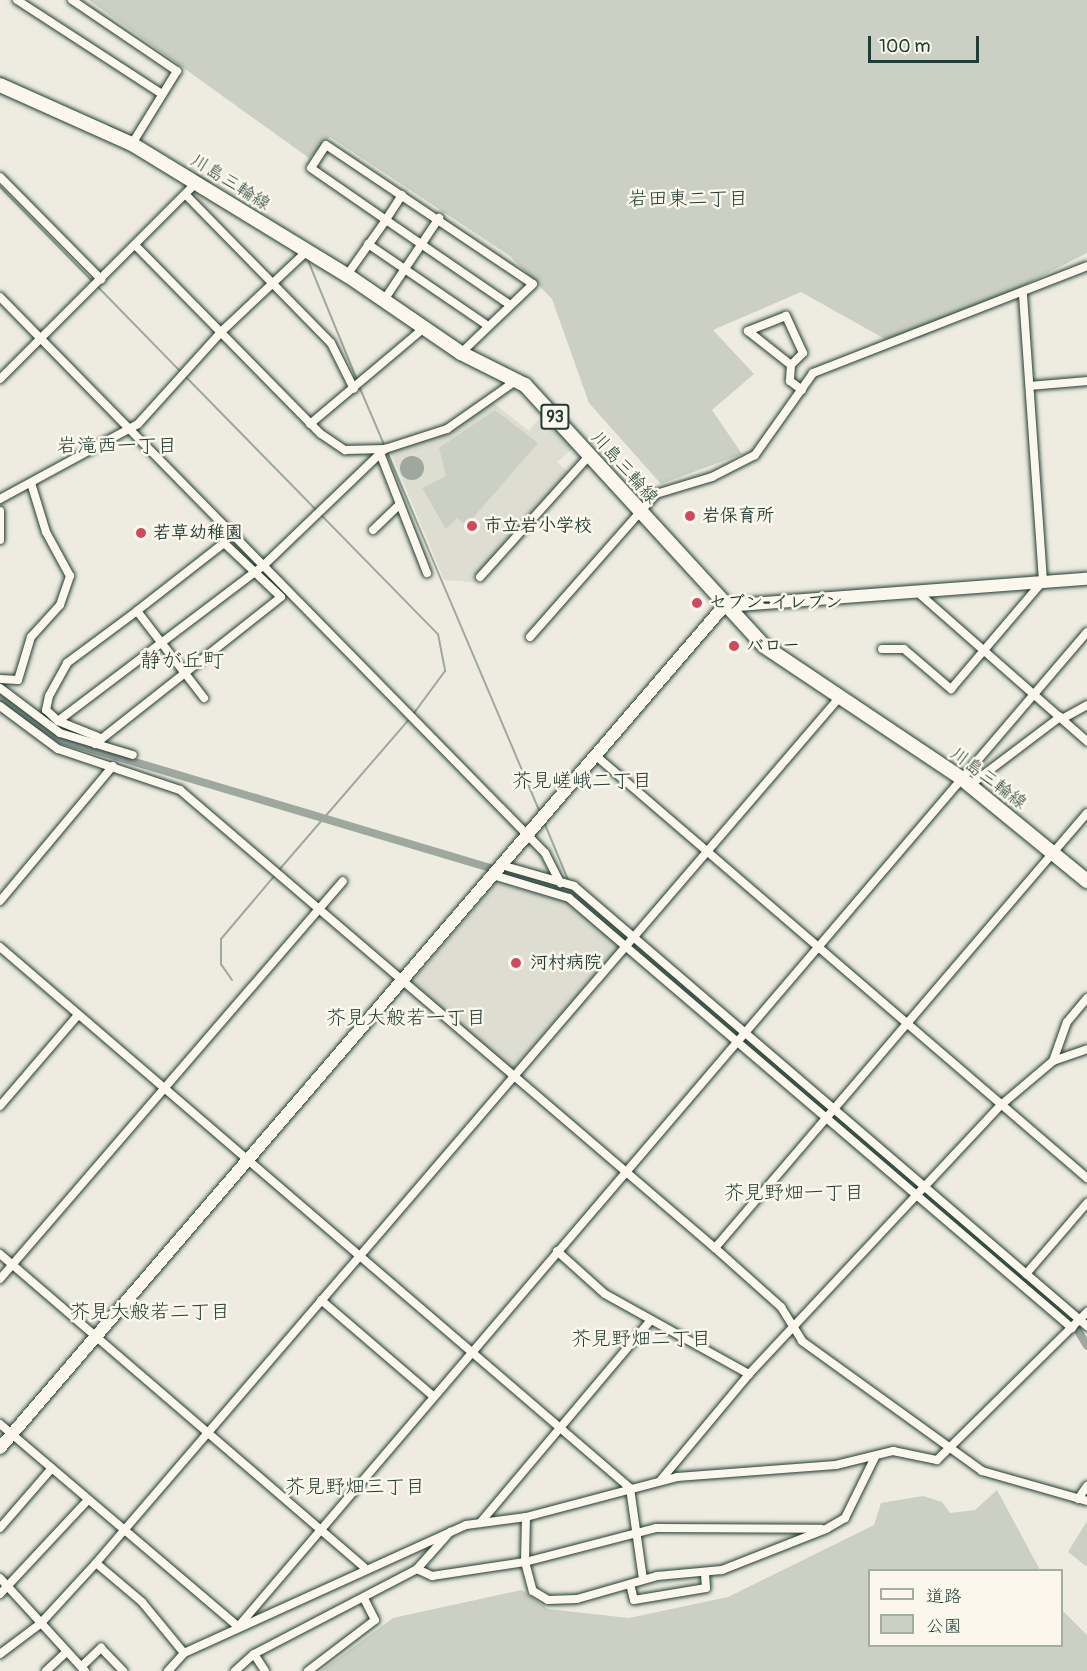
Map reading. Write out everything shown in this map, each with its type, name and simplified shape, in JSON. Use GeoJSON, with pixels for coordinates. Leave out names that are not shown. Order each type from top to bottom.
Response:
{"type":"FeatureCollection","features":[{"type":"Feature","properties":{"kind":"main road","name":"川島三輪線"},"geometry":{"type":"LineString","coordinates":[[0,85],[132,144],[347,275],[461,353],[517,380],[724,606],[772,652],[965,782],[1087,881]]}},
{"type":"Feature","properties":{"kind":"street"},"geometry":{"type":"LineString","coordinates":[[17,0],[162,94]]}},
{"type":"Feature","properties":{"kind":"street"},"geometry":{"type":"LineString","coordinates":[[72,0],[177,71],[132,144]]}},
{"type":"Feature","properties":{"kind":"street"},"geometry":{"type":"LineString","coordinates":[[461,353],[533,284],[439,218],[326,145],[311,168],[510,306]]}},
{"type":"Feature","properties":{"kind":"street"},"geometry":{"type":"LineString","coordinates":[[0,177],[97,283]]}},
{"type":"Feature","properties":{"kind":"street"},"geometry":{"type":"LineString","coordinates":[[0,379],[196,183]]}},
{"type":"Feature","properties":{"kind":"street"},"geometry":{"type":"LineString","coordinates":[[186,195],[339,354],[354,389]]}},
{"type":"Feature","properties":{"kind":"street"},"geometry":{"type":"LineString","coordinates":[[347,275],[402,195]]}},
{"type":"Feature","properties":{"kind":"street"},"geometry":{"type":"LineString","coordinates":[[384,300],[439,218]]}},
{"type":"Feature","properties":{"kind":"street"},"geometry":{"type":"LineString","coordinates":[[368,243],[488,326]]}},
{"type":"Feature","properties":{"kind":"street"},"geometry":{"type":"LineString","coordinates":[[135,245],[310,424],[345,450],[383,451],[447,429],[517,380]]}},
{"type":"Feature","properties":{"kind":"street"},"geometry":{"type":"LineString","coordinates":[[0,500],[131,430],[221,332],[307,251]]}},
{"type":"Feature","properties":{"kind":"street"},"geometry":{"type":"LineString","coordinates":[[530,637],[638,511],[656,494],[748,460],[771,438],[802,390],[822,368],[1023,295],[1087,266]]}},
{"type":"Feature","properties":{"kind":"street"},"geometry":{"type":"LineString","coordinates":[[882,649],[904,649],[951,689],[1043,581],[1023,295]]}},
{"type":"Feature","properties":{"kind":"street"},"geometry":{"type":"LineString","coordinates":[[0,297],[545,853],[560,883]]}},
{"type":"Feature","properties":{"kind":"street"},"geometry":{"type":"LineString","coordinates":[[791,365],[749,335],[748,331],[786,316],[803,353],[791,365],[790,381],[802,390]]}},
{"type":"Feature","properties":{"kind":"street"},"geometry":{"type":"LineString","coordinates":[[310,424],[424,328]]}},
{"type":"Feature","properties":{"kind":"street"},"geometry":{"type":"LineString","coordinates":[[1030,386],[1087,381]]}},
{"type":"Feature","properties":{"kind":"street"},"geometry":{"type":"LineString","coordinates":[[383,451],[400,504],[427,573]]}},
{"type":"Feature","properties":{"kind":"street"},"geometry":{"type":"LineString","coordinates":[[57,721],[264,565],[383,451]]}},
{"type":"Feature","properties":{"kind":"street"},"geometry":{"type":"LineString","coordinates":[[480,578],[589,456]]}},
{"type":"Feature","properties":{"kind":"street"},"geometry":{"type":"LineString","coordinates":[[0,679],[18,680],[31,637],[60,605],[70,576],[46,532],[31,483]]}},
{"type":"Feature","properties":{"kind":"street"},"geometry":{"type":"LineString","coordinates":[[373,530],[400,504]]}},
{"type":"Feature","properties":{"kind":"street"},"geometry":{"type":"LineString","coordinates":[[0,511],[0,540]]}},
{"type":"Feature","properties":{"kind":"street"},"geometry":{"type":"LineString","coordinates":[[0,688],[60,733],[96,740],[280,597],[224,543],[67,663],[49,696],[46,710],[57,721],[96,740],[133,754]]}},
{"type":"Feature","properties":{"kind":"street"},"geometry":{"type":"LineString","coordinates":[[0,1448],[724,606],[1087,579]]}},
{"type":"Feature","properties":{"kind":"street"},"geometry":{"type":"LineString","coordinates":[[915,590],[1087,741]]}},
{"type":"Feature","properties":{"kind":"street"},"geometry":{"type":"LineString","coordinates":[[137,610],[204,698]]}},
{"type":"Feature","properties":{"kind":"street"},"geometry":{"type":"LineString","coordinates":[[237,1627],[432,1395],[818,946],[965,782],[1087,632]]}},
{"type":"Feature","properties":{"kind":"street"},"geometry":{"type":"LineString","coordinates":[[0,1654],[40,1624],[96,1563],[839,698]]}},
{"type":"Feature","properties":{"kind":"street"},"geometry":{"type":"LineString","coordinates":[[965,782],[1061,718],[1087,705]]}},
{"type":"Feature","properties":{"kind":"street"},"geometry":{"type":"LineString","coordinates":[[0,706],[58,748],[180,790],[782,1307],[802,1341],[982,1471],[1083,1500],[1087,1486]]}},
{"type":"Feature","properties":{"kind":"street"},"geometry":{"type":"LineString","coordinates":[[595,755],[1087,1178]]}},
{"type":"Feature","properties":{"kind":"street"},"geometry":{"type":"LineString","coordinates":[[0,901],[113,766]]}},
{"type":"Feature","properties":{"kind":"street"},"geometry":{"type":"LineString","coordinates":[[715,1248],[1087,813]]}},
{"type":"Feature","properties":{"kind":"street"},"geometry":{"type":"LineString","coordinates":[[497,870],[574,886],[1083,1324]]}},
{"type":"Feature","properties":{"kind":"street"},"geometry":{"type":"LineString","coordinates":[[497,870],[569,897],[1072,1328]]}},
{"type":"Feature","properties":{"kind":"street"},"geometry":{"type":"LineString","coordinates":[[0,1280],[344,881]]}},
{"type":"Feature","properties":{"kind":"street"},"geometry":{"type":"LineString","coordinates":[[0,947],[630,1488],[643,1580]]}},
{"type":"Feature","properties":{"kind":"street"},"geometry":{"type":"LineString","coordinates":[[1053,1061],[1067,1022],[1087,998]]}},
{"type":"Feature","properties":{"kind":"street"},"geometry":{"type":"LineString","coordinates":[[0,1106],[78,1015]]}},
{"type":"Feature","properties":{"kind":"street"},"geometry":{"type":"LineString","coordinates":[[660,1481],[749,1374],[926,1190],[1002,1105],[1053,1061],[1087,1049]]}},
{"type":"Feature","properties":{"kind":"street"},"geometry":{"type":"LineString","coordinates":[[1026,1274],[1087,1203]]}},
{"type":"Feature","properties":{"kind":"street"},"geometry":{"type":"LineString","coordinates":[[557,1251],[605,1294],[749,1374]]}},
{"type":"Feature","properties":{"kind":"street"},"geometry":{"type":"LineString","coordinates":[[0,1254],[364,1567]]}},
{"type":"Feature","properties":{"kind":"street"},"geometry":{"type":"LineString","coordinates":[[1005,1272],[1012,1263]]}},
{"type":"Feature","properties":{"kind":"street"},"geometry":{"type":"LineString","coordinates":[[321,1300],[432,1395]]}},
{"type":"Feature","properties":{"kind":"street"},"geometry":{"type":"LineString","coordinates":[[1083,1324],[1087,1312]]}},
{"type":"Feature","properties":{"kind":"street"},"geometry":{"type":"LineString","coordinates":[[480,1523],[651,1320]]}},
{"type":"Feature","properties":{"kind":"street"},"geometry":{"type":"LineString","coordinates":[[168,1671],[184,1653],[237,1627],[364,1567],[450,1532],[480,1523],[526,1517],[660,1481],[876,1457],[893,1450],[928,1461],[952,1449],[1072,1328],[1083,1324]]}},
{"type":"Feature","properties":{"kind":"street"},"geometry":{"type":"LineString","coordinates":[[0,1424],[237,1627]]}},
{"type":"Feature","properties":{"kind":"street"},"geometry":{"type":"LineString","coordinates":[[526,1517],[525,1562],[533,1591],[548,1600],[577,1599],[643,1580],[705,1572],[772,1554],[826,1529],[845,1518],[876,1457]]}},
{"type":"Feature","properties":{"kind":"street"},"geometry":{"type":"LineString","coordinates":[[0,1528],[52,1468]]}},
{"type":"Feature","properties":{"kind":"street"},"geometry":{"type":"LineString","coordinates":[[0,1594],[88,1500]]}},
{"type":"Feature","properties":{"kind":"street"},"geometry":{"type":"LineString","coordinates":[[417,1569],[432,1576],[525,1562],[636,1533],[699,1525],[826,1529]]}},
{"type":"Feature","properties":{"kind":"street"},"geometry":{"type":"LineString","coordinates":[[236,1671],[254,1654],[364,1600],[417,1569],[450,1532]]}},
{"type":"Feature","properties":{"kind":"street"},"geometry":{"type":"LineString","coordinates":[[96,1563],[142,1602],[184,1653]]}},
{"type":"Feature","properties":{"kind":"street"},"geometry":{"type":"LineString","coordinates":[[630,1584],[634,1600],[706,1588],[705,1572]]}},
{"type":"Feature","properties":{"kind":"street"},"geometry":{"type":"LineString","coordinates":[[0,1578],[65,1653],[83,1669],[101,1648],[123,1671]]}},
{"type":"Feature","properties":{"kind":"street"},"geometry":{"type":"LineString","coordinates":[[308,1671],[375,1620],[364,1600]]}},
{"type":"Feature","properties":{"kind":"street"},"geometry":{"type":"LineString","coordinates":[[46,1671],[65,1653]]}},
{"type":"Feature","properties":{"kind":"street"},"geometry":{"type":"LineString","coordinates":[[254,1654],[265,1671]]}},
{"type":"Feature","properties":{"kind":"shaded area","name":"市立岩小学校"},"geometry":{"type":"Polygon","coordinates":[[[492,402],[529,431],[545,411],[574,447],[557,462],[569,473],[474,582],[444,580],[390,450],[446,434],[492,402]]]}},
{"type":"Feature","properties":{"kind":"shaded area"},"geometry":{"type":"Polygon","coordinates":[[[412,456],[421,459],[424,468],[421,477],[412,480],[403,477],[400,468],[403,459],[412,456]]]}},
{"type":"Feature","properties":{"kind":"shaded area","name":"河村病院"},"geometry":{"type":"Polygon","coordinates":[[[496,883],[568,901],[620,946],[512,1070],[411,983],[496,883]]]}},
{"type":"Feature","properties":{"kind":"green space"},"geometry":{"type":"Polygon","coordinates":[[[89,0],[1087,0],[1087,253],[920,338],[885,339],[801,292],[713,330],[754,374],[712,410],[742,454],[661,484],[589,403],[552,299],[510,256],[330,137],[309,158],[89,0]]]}},
{"type":"Feature","properties":{"kind":"green space"},"geometry":{"type":"Polygon","coordinates":[[[495,410],[538,443],[466,526],[457,518],[446,529],[422,488],[446,476],[439,448],[495,410]]]}},
{"type":"Feature","properties":{"kind":"green space"},"geometry":{"type":"Polygon","coordinates":[[[997,1490],[1039,1569],[868,1569],[868,1647],[1063,1647],[1063,1611],[1087,1635],[1087,1671],[321,1671],[393,1618],[522,1590],[548,1609],[629,1618],[728,1597],[874,1525],[881,1503],[923,1496],[942,1502],[950,1513],[975,1510],[997,1490]]]}},
{"type":"Feature","properties":{"kind":"green space"},"geometry":{"type":"Polygon","coordinates":[[[1087,1521],[1087,1565],[1086,1566],[1068,1552],[1087,1521]]]}},
{"type":"Feature","properties":{"kind":"waterway"},"geometry":{"type":"LineString","coordinates":[[0,77],[9,82]]}},
{"type":"Feature","properties":{"kind":"waterway"},"geometry":{"type":"LineString","coordinates":[[108,126],[133,137]]}},
{"type":"Feature","properties":{"kind":"waterway"},"geometry":{"type":"LineString","coordinates":[[197,175],[210,183]]}},
{"type":"Feature","properties":{"kind":"waterway"},"geometry":{"type":"LineString","coordinates":[[0,187],[93,282]]}},
{"type":"Feature","properties":{"kind":"waterway"},"geometry":{"type":"LineString","coordinates":[[307,258],[357,380]]}},
{"type":"Feature","properties":{"kind":"waterway"},"geometry":{"type":"LineString","coordinates":[[97,286],[181,372]]}},
{"type":"Feature","properties":{"kind":"waterway"},"geometry":{"type":"LineString","coordinates":[[185,376],[438,634],[445,671],[414,713]]}},
{"type":"Feature","properties":{"kind":"waterway"},"geometry":{"type":"LineString","coordinates":[[359,386],[385,447]]}},
{"type":"Feature","properties":{"kind":"waterway"},"geometry":{"type":"LineString","coordinates":[[387,452],[541,814]]}},
{"type":"Feature","properties":{"kind":"waterway"},"geometry":{"type":"LineString","coordinates":[[0,698],[61,740],[571,892],[1071,1319],[1087,1346]]}},
{"type":"Feature","properties":{"kind":"waterway"},"geometry":{"type":"LineString","coordinates":[[279,870],[410,718]]}},
{"type":"Feature","properties":{"kind":"waterway"},"geometry":{"type":"LineString","coordinates":[[544,822],[568,880]]}},
{"type":"Feature","properties":{"kind":"waterway"},"geometry":{"type":"LineString","coordinates":[[232,980],[221,964],[221,939],[275,875]]}},
{"type":"Feature","properties":{"kind":"place","name":"岩保育所"},"geometry":{"type":"Point","coordinates":[690,516]}},
{"type":"Feature","properties":{"kind":"place","name":"市立岩小学校"},"geometry":{"type":"Point","coordinates":[472,526]}},
{"type":"Feature","properties":{"kind":"place","name":"若草幼稚園"},"geometry":{"type":"Point","coordinates":[141,533]}},
{"type":"Feature","properties":{"kind":"place","name":"セブン-イレブン"},"geometry":{"type":"Point","coordinates":[697,603]}},
{"type":"Feature","properties":{"kind":"place","name":"バロー"},"geometry":{"type":"Point","coordinates":[734,646]}},
{"type":"Feature","properties":{"kind":"place","name":"河村病院"},"geometry":{"type":"Point","coordinates":[516,963]}},
{"type":"Feature","properties":{"kind":"district","name":"岩田東二丁目"},"geometry":{"type":"Point","coordinates":[688,198]}},
{"type":"Feature","properties":{"kind":"district","name":"岩滝西一丁目"},"geometry":{"type":"Point","coordinates":[117,445]}},
{"type":"Feature","properties":{"kind":"district","name":"静が丘町"},"geometry":{"type":"Point","coordinates":[182,661]}},
{"type":"Feature","properties":{"kind":"district","name":"芥見嵯峨二丁目"},"geometry":{"type":"Point","coordinates":[582,780]}},
{"type":"Feature","properties":{"kind":"district","name":"芥見大般若一丁目"},"geometry":{"type":"Point","coordinates":[406,1017]}},
{"type":"Feature","properties":{"kind":"district","name":"芥見野畑一丁目"},"geometry":{"type":"Point","coordinates":[794,1192]}},
{"type":"Feature","properties":{"kind":"district","name":"芥見大般若二丁目"},"geometry":{"type":"Point","coordinates":[150,1311]}},
{"type":"Feature","properties":{"kind":"district","name":"芥見野畑二丁目"},"geometry":{"type":"Point","coordinates":[641,1338]}},
{"type":"Feature","properties":{"kind":"district","name":"芥見野畑三丁目"},"geometry":{"type":"Point","coordinates":[355,1486]}}]}
